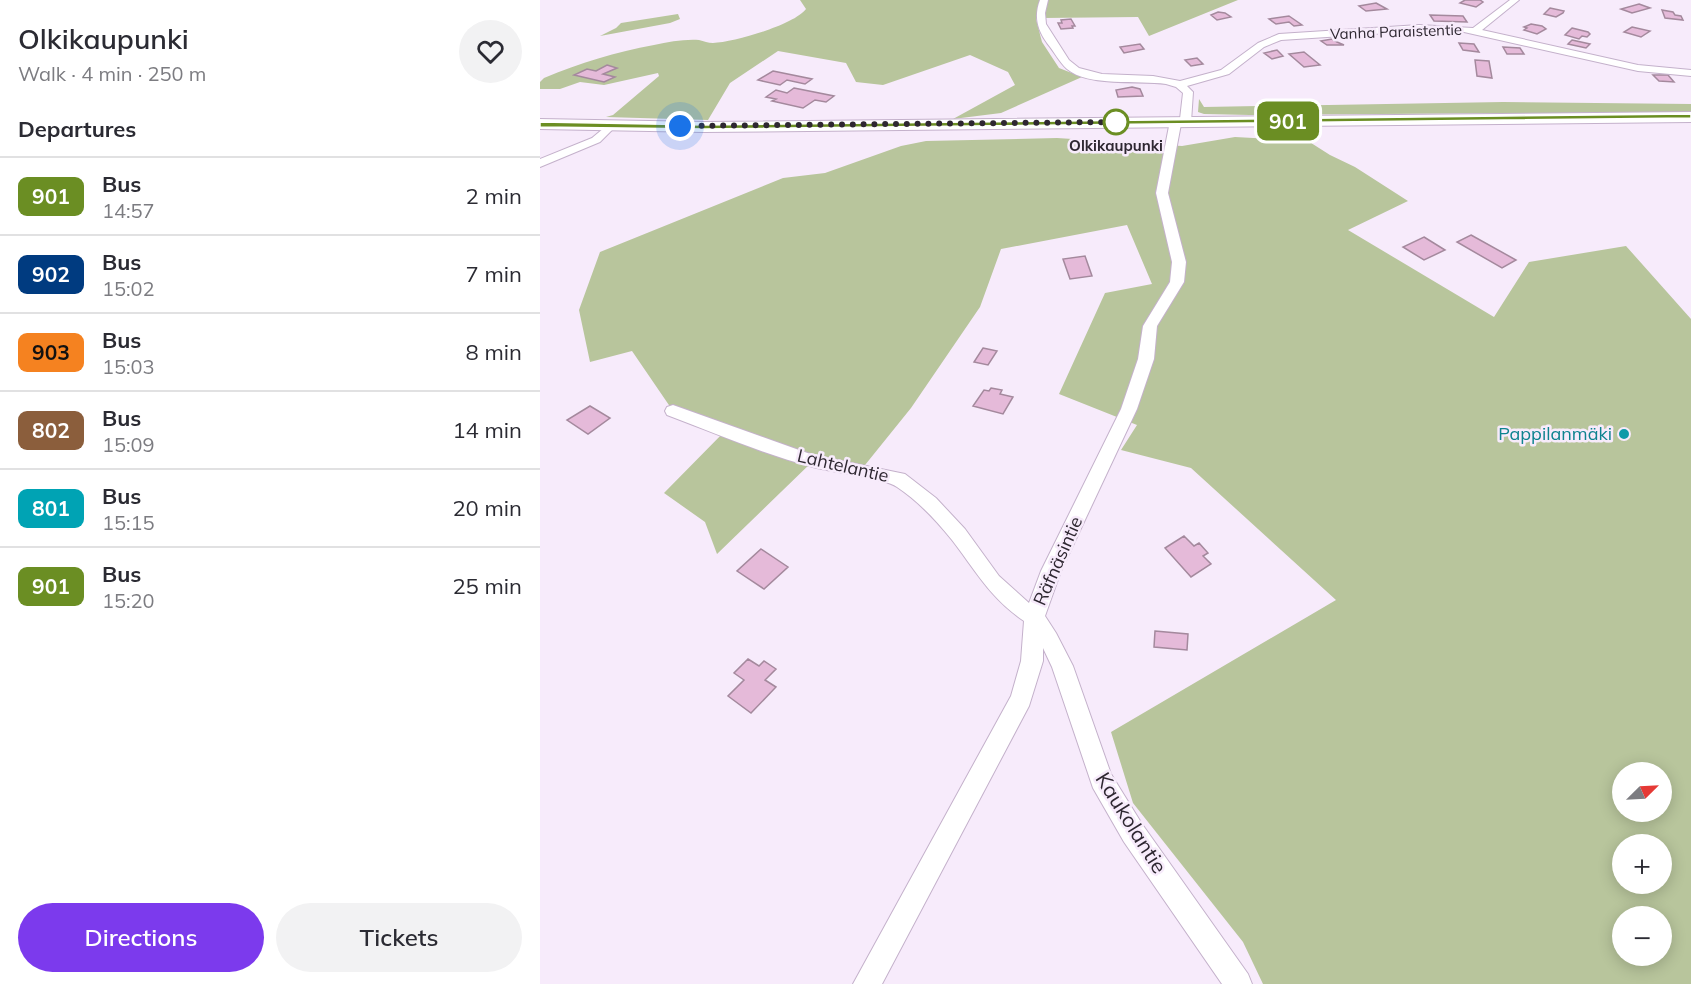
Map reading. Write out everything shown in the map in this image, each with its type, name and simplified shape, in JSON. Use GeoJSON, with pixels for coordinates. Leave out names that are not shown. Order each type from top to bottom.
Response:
{"type":"FeatureCollection","features":[{"type":"Feature","properties":{"kind":"main road"},"geometry":{"type":"LineString","coordinates":[[540,124],[610,126],[1691,117]]}},
{"type":"Feature","properties":{"kind":"street"},"geometry":{"type":"LineString","coordinates":[[1044,0],[1040,20],[1044,34],[1057,48],[1063,60],[1074,69],[1089,76],[1164,80],[1182,84]]}},
{"type":"Feature","properties":{"kind":"street"},"geometry":{"type":"LineString","coordinates":[[1477,30],[1515,0]]}},
{"type":"Feature","properties":{"kind":"street","name":"Vanha Paraistentie"},"geometry":{"type":"LineString","coordinates":[[1182,84],[1224,72],[1261,45],[1279,38],[1419,28],[1477,30],[1630,66],[1691,73]]}},
{"type":"Feature","properties":{"kind":"street","name":"Räfnäsintie"},"geometry":{"type":"LineString","coordinates":[[867,984],[1021,699],[1032,661],[1034,617],[1051,571],[1129,409],[1146,359],[1150,326],[1177,282],[1179,262],[1162,193],[1188,92],[1182,84]]}},
{"type":"Feature","properties":{"kind":"street"},"geometry":{"type":"LineString","coordinates":[[540,163],[596,140],[610,126]]}},
{"type":"Feature","properties":{"kind":"street","name":"Lahtelantie"},"geometry":{"type":"LineString","coordinates":[[673,411],[803,458],[899,479],[930,503],[958,534],[992,582],[1013,603],[1034,617]]}},
{"type":"Feature","properties":{"kind":"street","name":"Kaukolantie"},"geometry":{"type":"LineString","coordinates":[[1034,617],[1049,639],[1062,666],[1101,780],[1133,833],[1238,984]]}},
{"type":"Feature","properties":{"kind":"green space"},"geometry":{"type":"Polygon","coordinates":[[[800,0],[1040,0],[1036,19],[1042,42],[1059,68],[1082,77],[1001,113],[953,119],[1015,85],[1008,72],[970,55],[883,85],[856,82],[846,63],[778,51],[730,83],[708,120],[606,117],[613,115],[659,76],[658,73],[604,85],[580,82],[560,89],[540,89],[540,82],[544,78],[612,55],[682,40],[713,43],[763,32],[789,21],[806,9],[800,0]]]}},
{"type":"Feature","properties":{"kind":"green space"},"geometry":{"type":"Polygon","coordinates":[[[1048,0],[1238,0],[1149,36],[1138,17],[1043,18],[1048,0]]]}},
{"type":"Feature","properties":{"kind":"green space"},"geometry":{"type":"Polygon","coordinates":[[[678,14],[680,19],[670,23],[600,36],[621,23],[678,14]]]}},
{"type":"Feature","properties":{"kind":"green space"},"geometry":{"type":"Polygon","coordinates":[[[1199,99],[1204,107],[1503,102],[1691,104],[1691,112],[1204,114],[1198,112],[1199,99]]]}},
{"type":"Feature","properties":{"kind":"green space"},"geometry":{"type":"Polygon","coordinates":[[[1235,137],[1308,141],[1355,167],[1408,201],[1348,230],[1494,317],[1529,262],[1626,246],[1691,319],[1691,984],[1263,984],[1243,942],[1133,803],[1111,732],[1336,600],[1191,468],[1121,450],[1137,425],[1059,394],[1105,293],[1152,284],[1127,225],[1001,249],[980,307],[911,408],[861,470],[813,461],[717,554],[705,522],[664,493],[726,430],[673,411],[632,351],[590,362],[579,310],[600,252],[783,178],[825,173],[901,146],[926,141],[1057,138],[1182,146],[1235,137]]]}},
{"type":"Feature","properties":{"kind":"building"},"geometry":{"type":"Polygon","coordinates":[[[1465,0],[1483,2],[1476,7],[1460,3],[1465,0]]]}},
{"type":"Feature","properties":{"kind":"building"},"geometry":{"type":"Polygon","coordinates":[[[1376,3],[1387,9],[1366,11],[1359,6],[1376,3]]]}},
{"type":"Feature","properties":{"kind":"building"},"geometry":{"type":"Polygon","coordinates":[[[1639,4],[1650,8],[1632,13],[1621,9],[1639,4]]]}},
{"type":"Feature","properties":{"kind":"building"},"geometry":{"type":"Polygon","coordinates":[[[1550,8],[1564,11],[1556,17],[1544,14],[1550,8]]]}},
{"type":"Feature","properties":{"kind":"building"},"geometry":{"type":"Polygon","coordinates":[[[1662,10],[1673,12],[1681,16],[1683,20],[1665,18],[1662,10]]]}},
{"type":"Feature","properties":{"kind":"building"},"geometry":{"type":"Polygon","coordinates":[[[1218,12],[1231,17],[1217,20],[1211,15],[1218,12]]]}},
{"type":"Feature","properties":{"kind":"building"},"geometry":{"type":"Polygon","coordinates":[[[1430,15],[1463,16],[1467,22],[1434,21],[1430,15]]]}},
{"type":"Feature","properties":{"kind":"building"},"geometry":{"type":"Polygon","coordinates":[[[1289,16],[1302,25],[1294,26],[1289,22],[1276,24],[1269,19],[1289,16]]]}},
{"type":"Feature","properties":{"kind":"building"},"geometry":{"type":"Polygon","coordinates":[[[1071,19],[1075,26],[1072,26],[1073,28],[1061,29],[1058,23],[1062,23],[1061,20],[1071,19]]]}},
{"type":"Feature","properties":{"kind":"building"},"geometry":{"type":"Polygon","coordinates":[[[1531,24],[1546,29],[1537,34],[1524,30],[1527,28],[1524,27],[1531,24]]]}},
{"type":"Feature","properties":{"kind":"building"},"geometry":{"type":"Polygon","coordinates":[[[1632,27],[1650,31],[1641,37],[1624,32],[1632,27]]]}},
{"type":"Feature","properties":{"kind":"building"},"geometry":{"type":"Polygon","coordinates":[[[1572,28],[1590,34],[1579,39],[1565,35],[1572,28]]]}},
{"type":"Feature","properties":{"kind":"building"},"geometry":{"type":"Polygon","coordinates":[[[1332,39],[1344,45],[1327,45],[1321,41],[1332,39]]]}},
{"type":"Feature","properties":{"kind":"building"},"geometry":{"type":"Polygon","coordinates":[[[1572,40],[1590,44],[1586,48],[1568,44],[1572,40]]]}},
{"type":"Feature","properties":{"kind":"building"},"geometry":{"type":"Polygon","coordinates":[[[1459,43],[1474,44],[1479,52],[1463,50],[1459,43]]]}},
{"type":"Feature","properties":{"kind":"building"},"geometry":{"type":"Polygon","coordinates":[[[1140,44],[1144,49],[1124,53],[1120,47],[1140,44]]]}},
{"type":"Feature","properties":{"kind":"building"},"geometry":{"type":"Polygon","coordinates":[[[1503,47],[1520,48],[1524,54],[1507,54],[1503,47]]]}},
{"type":"Feature","properties":{"kind":"building"},"geometry":{"type":"Polygon","coordinates":[[[1277,50],[1283,56],[1272,59],[1264,53],[1277,50]]]}},
{"type":"Feature","properties":{"kind":"building"},"geometry":{"type":"Polygon","coordinates":[[[1304,52],[1320,65],[1304,67],[1289,54],[1304,52]]]}},
{"type":"Feature","properties":{"kind":"building"},"geometry":{"type":"Polygon","coordinates":[[[1197,58],[1203,64],[1191,66],[1185,60],[1197,58]]]}},
{"type":"Feature","properties":{"kind":"building"},"geometry":{"type":"Polygon","coordinates":[[[1475,60],[1489,61],[1492,78],[1477,76],[1475,60]]]}},
{"type":"Feature","properties":{"kind":"building"},"geometry":{"type":"Polygon","coordinates":[[[607,65],[617,68],[603,74],[615,77],[604,82],[574,75],[587,69],[596,71],[607,65]]]}},
{"type":"Feature","properties":{"kind":"building"},"geometry":{"type":"Polygon","coordinates":[[[773,71],[812,79],[805,84],[787,80],[780,85],[758,80],[773,71]]]}},
{"type":"Feature","properties":{"kind":"building"},"geometry":{"type":"Polygon","coordinates":[[[1653,75],[1668,75],[1674,82],[1659,81],[1653,75]]]}},
{"type":"Feature","properties":{"kind":"building"},"geometry":{"type":"Polygon","coordinates":[[[1132,87],[1140,89],[1143,96],[1118,97],[1116,90],[1132,87]]]}},
{"type":"Feature","properties":{"kind":"building"},"geometry":{"type":"Polygon","coordinates":[[[794,88],[834,96],[826,102],[815,100],[803,108],[772,101],[776,99],[766,97],[776,90],[787,93],[794,88]]]}},
{"type":"Feature","properties":{"kind":"building"},"geometry":{"type":"Polygon","coordinates":[[[1471,235],[1516,260],[1502,268],[1457,242],[1471,235]]]}},
{"type":"Feature","properties":{"kind":"building"},"geometry":{"type":"Polygon","coordinates":[[[1424,237],[1445,250],[1424,260],[1403,247],[1424,237]]]}},
{"type":"Feature","properties":{"kind":"building"},"geometry":{"type":"Polygon","coordinates":[[[1085,256],[1092,276],[1070,279],[1063,259],[1085,256]]]}},
{"type":"Feature","properties":{"kind":"building"},"geometry":{"type":"Polygon","coordinates":[[[983,348],[997,351],[988,365],[974,362],[983,348]]]}},
{"type":"Feature","properties":{"kind":"building"},"geometry":{"type":"Polygon","coordinates":[[[991,388],[1002,390],[1000,394],[1013,397],[1003,414],[973,406],[984,390],[989,391],[991,388]]]}},
{"type":"Feature","properties":{"kind":"building"},"geometry":{"type":"Polygon","coordinates":[[[590,406],[610,418],[588,434],[567,420],[590,406]]]}},
{"type":"Feature","properties":{"kind":"building"},"geometry":{"type":"Polygon","coordinates":[[[1184,536],[1194,546],[1199,543],[1208,553],[1203,556],[1211,564],[1191,577],[1165,548],[1184,536]]]}},
{"type":"Feature","properties":{"kind":"building"},"geometry":{"type":"Polygon","coordinates":[[[761,549],[788,567],[764,589],[737,571],[761,549]]]}},
{"type":"Feature","properties":{"kind":"building"},"geometry":{"type":"Polygon","coordinates":[[[1155,631],[1188,634],[1187,650],[1154,647],[1155,631]]]}},
{"type":"Feature","properties":{"kind":"building"},"geometry":{"type":"Polygon","coordinates":[[[748,659],[759,666],[764,661],[776,669],[765,680],[776,687],[751,713],[728,696],[744,680],[734,673],[748,659]]]}},
{"type":"Feature","properties":{"kind":"bus line","name":"901"},"geometry":{"type":"LineString","coordinates":[[540,124],[704,127],[1691,117]]}},
{"type":"Feature","properties":{"kind":"place","name":"Olkikaupunki"},"geometry":{"type":"Point","coordinates":[1116,122]}},
{"type":"Feature","properties":{"kind":"place","name":"Pappilanmäki"},"geometry":{"type":"Point","coordinates":[1624,434]}},
{"type":"Feature","properties":{"kind":"route"},"geometry":{"type":"LineString","coordinates":[[680,126],[1116,122]]}}]}
